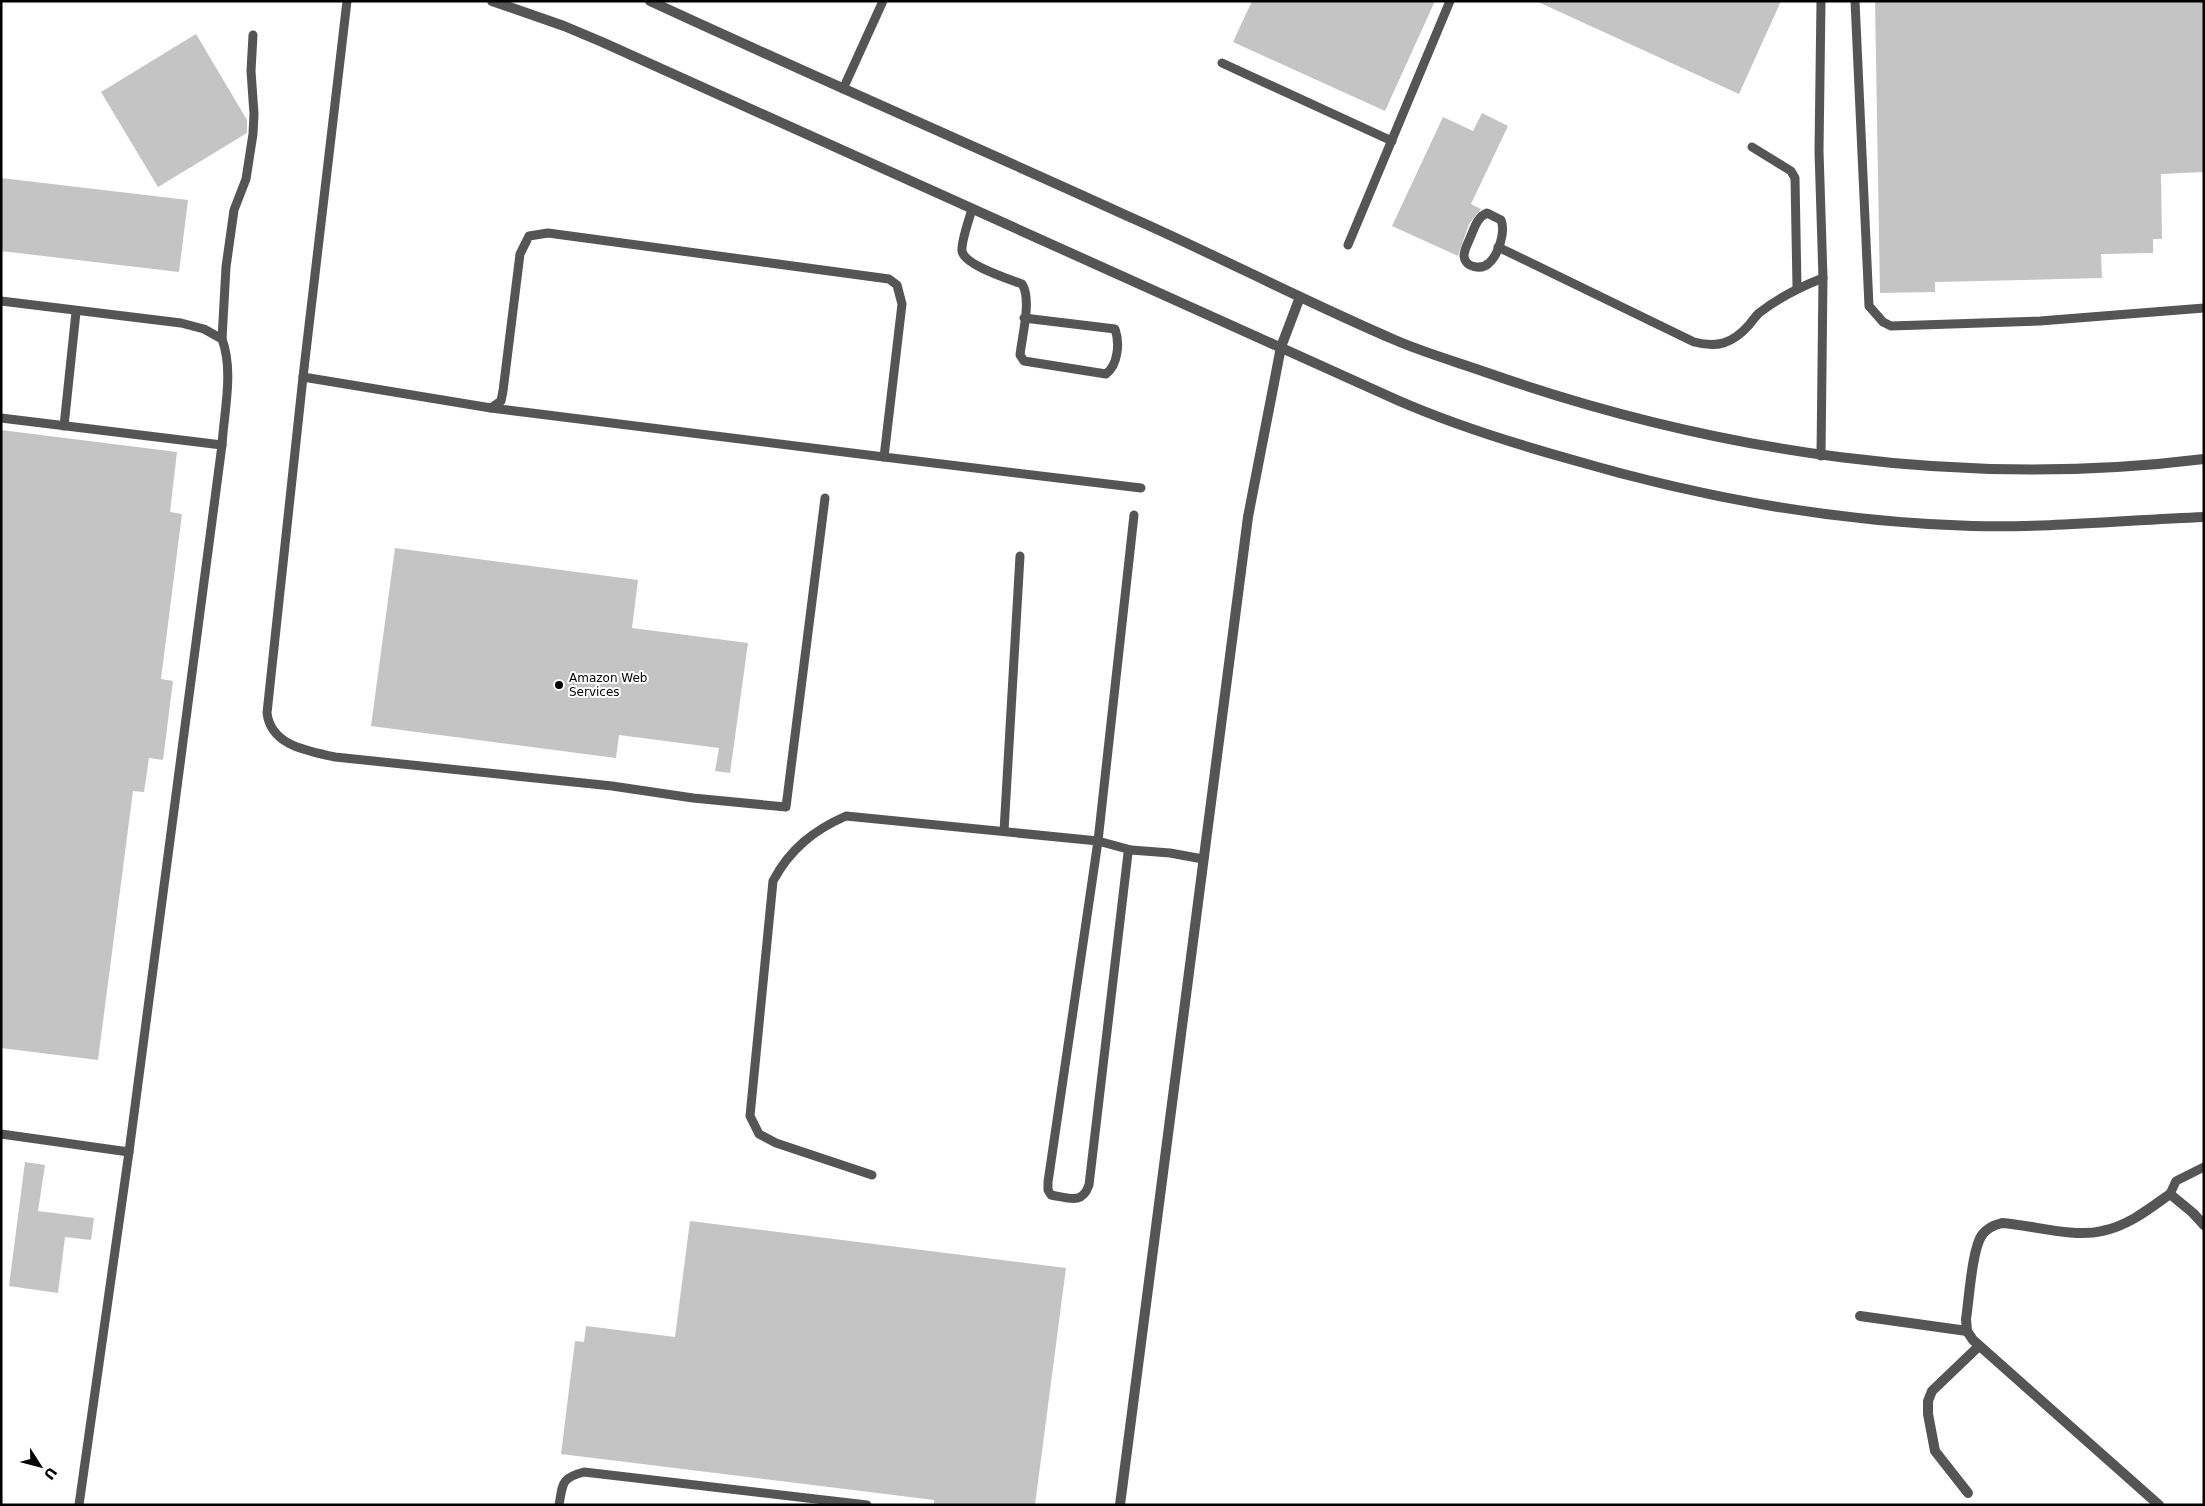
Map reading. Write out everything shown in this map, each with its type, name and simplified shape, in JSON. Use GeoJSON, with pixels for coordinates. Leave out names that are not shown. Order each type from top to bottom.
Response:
{"type":"FeatureCollection","features":[{"type":"Feature","properties":{"kind":"street"},"geometry":{"type":"LineString","coordinates":[[492,1],[564,26],[602,42],[1440,419],[1499,440],[1625,475],[1716,496],[1802,512],[1972,526],[2020,526],[2204,517]]}},
{"type":"Feature","properties":{"kind":"street"},"geometry":{"type":"LineString","coordinates":[[650,1],[1138,220],[1300,298],[1398,342],[1548,393],[1693,432],[1821,456],[1900,464],[1996,469],[2092,468],[2204,459]]}},
{"type":"Feature","properties":{"kind":"street"},"geometry":{"type":"LineString","coordinates":[[1120,1505],[1248,517],[1281,348],[1300,298]]}},
{"type":"Feature","properties":{"kind":"street"},"geometry":{"type":"LineString","coordinates":[[2159,1505],[1973,1340],[1967,1330],[1966,1319],[1976,1250],[1980,1236],[1986,1230],[2002,1223],[2085,1233],[2103,1231],[2144,1214],[2170,1194],[2188,1208],[2204,1225]]}},
{"type":"Feature","properties":{"kind":"street"},"geometry":{"type":"LineString","coordinates":[[1860,1316],[1967,1330]]}},
{"type":"Feature","properties":{"kind":"street"},"geometry":{"type":"LineString","coordinates":[[1968,1493],[1935,1451],[1928,1414],[1928,1401],[1932,1391],[1979,1346]]}},
{"type":"Feature","properties":{"kind":"lane"},"geometry":{"type":"LineString","coordinates":[[347,1],[303,377],[267,713],[269,725],[281,739],[306,751],[335,757],[612,786],[693,798],[786,807],[825,498]]}},
{"type":"Feature","properties":{"kind":"lane"},"geometry":{"type":"LineString","coordinates":[[843,89],[883,1]]}},
{"type":"Feature","properties":{"kind":"lane"},"geometry":{"type":"LineString","coordinates":[[1348,246],[1450,1]]}},
{"type":"Feature","properties":{"kind":"lane"},"geometry":{"type":"LineString","coordinates":[[1821,1],[1819,151],[1823,278],[1821,456]]}},
{"type":"Feature","properties":{"kind":"lane"},"geometry":{"type":"LineString","coordinates":[[1855,1],[1869,306],[1883,322],[1891,326],[2040,321],[2204,308]]}},
{"type":"Feature","properties":{"kind":"lane"},"geometry":{"type":"LineString","coordinates":[[79,1505],[130,1152],[222,445],[227,369],[226,351],[222,339],[226,267],[234,210],[246,179],[252,144],[254,114],[251,71],[253,35]]}},
{"type":"Feature","properties":{"kind":"lane"},"geometry":{"type":"LineString","coordinates":[[1222,63],[1392,140]]}},
{"type":"Feature","properties":{"kind":"lane"},"geometry":{"type":"LineString","coordinates":[[1752,147],[1791,171],[1795,178],[1797,288]]}},
{"type":"Feature","properties":{"kind":"lane"},"geometry":{"type":"LineString","coordinates":[[972,209],[962,249],[965,259],[1022,284],[1026,290],[1027,298],[1024,318],[1020,354],[1024,361],[1106,374],[1116,364],[1118,336],[1115,329],[1024,318]]}},
{"type":"Feature","properties":{"kind":"lane"},"geometry":{"type":"LineString","coordinates":[[1487,213],[1496,216],[1503,224],[1498,247],[1490,263],[1483,267],[1476,268],[1464,258],[1465,250],[1477,222],[1487,213]]}},
{"type":"Feature","properties":{"kind":"lane"},"geometry":{"type":"LineString","coordinates":[[491,408],[501,400],[503,391],[520,254],[529,236],[548,233],[889,279],[898,285],[902,304],[884,457]]}},
{"type":"Feature","properties":{"kind":"lane"},"geometry":{"type":"LineString","coordinates":[[1498,247],[1678,335],[1710,346],[1738,337],[1758,314],[1797,288],[1823,278]]}},
{"type":"Feature","properties":{"kind":"lane"},"geometry":{"type":"LineString","coordinates":[[1,301],[76,312],[181,323],[204,329],[222,339]]}},
{"type":"Feature","properties":{"kind":"lane"},"geometry":{"type":"LineString","coordinates":[[64,426],[76,312]]}},
{"type":"Feature","properties":{"kind":"lane"},"geometry":{"type":"LineString","coordinates":[[303,377],[491,408],[1140,488]]}},
{"type":"Feature","properties":{"kind":"lane"},"geometry":{"type":"LineString","coordinates":[[1,418],[222,445]]}},
{"type":"Feature","properties":{"kind":"lane"},"geometry":{"type":"LineString","coordinates":[[1130,850],[1089,1184],[1082,1197],[1074,1199],[1051,1195],[1048,1190],[1048,1182],[1098,841],[1134,515]]}},
{"type":"Feature","properties":{"kind":"lane"},"geometry":{"type":"LineString","coordinates":[[1004,832],[1020,556]]}},
{"type":"Feature","properties":{"kind":"lane"},"geometry":{"type":"LineString","coordinates":[[872,1175],[776,1143],[759,1134],[750,1116],[773,881],[782,865],[795,850],[822,826],[846,816],[1098,841],[1130,850],[1170,853],[1203,859]]}},
{"type":"Feature","properties":{"kind":"lane"},"geometry":{"type":"LineString","coordinates":[[1,1134],[130,1152]]}},
{"type":"Feature","properties":{"kind":"lane"},"geometry":{"type":"LineString","coordinates":[[2170,1194],[2176,1182],[2204,1167]]}},
{"type":"Feature","properties":{"kind":"lane"},"geometry":{"type":"LineString","coordinates":[[559,1505],[563,1482],[570,1476],[584,1472],[867,1505]]}},
{"type":"Feature","properties":{"kind":"building"},"geometry":{"type":"Polygon","coordinates":[[[1252,1],[1435,1],[1385,111],[1233,42],[1252,1]]]}},
{"type":"Feature","properties":{"kind":"building"},"geometry":{"type":"Polygon","coordinates":[[[1536,1],[1781,1],[1739,94],[1536,1]]]}},
{"type":"Feature","properties":{"kind":"building"},"geometry":{"type":"Polygon","coordinates":[[[1875,1],[2204,1],[2204,172],[2161,174],[2162,239],[2153,239],[2153,253],[2101,254],[2102,278],[1935,282],[1935,292],[1880,293],[1875,1]]]}},
{"type":"Feature","properties":{"kind":"building"},"geometry":{"type":"Polygon","coordinates":[[[196,34],[247,120],[247,133],[158,187],[101,92],[196,34]]]}},
{"type":"Feature","properties":{"kind":"building"},"geometry":{"type":"Polygon","coordinates":[[[1482,113],[1508,126],[1471,204],[1481,209],[1469,224],[1458,256],[1392,226],[1443,117],[1473,131],[1482,113]]]}},
{"type":"Feature","properties":{"kind":"building"},"geometry":{"type":"Polygon","coordinates":[[[1,178],[188,200],[179,272],[1,251],[1,178]]]}},
{"type":"Feature","properties":{"kind":"building"},"geometry":{"type":"Polygon","coordinates":[[[1,430],[177,452],[170,512],[182,514],[161,679],[173,681],[163,760],[149,758],[144,792],[133,791],[98,1060],[1,1048],[1,430]]]}},
{"type":"Feature","properties":{"kind":"building","name":"Amazon Web Services"},"geometry":{"type":"Polygon","coordinates":[[[395,548],[638,580],[632,628],[748,643],[730,773],[715,771],[719,748],[619,735],[616,758],[371,726],[395,548]]]}},
{"type":"Feature","properties":{"kind":"building"},"geometry":{"type":"Polygon","coordinates":[[[25,1162],[45,1165],[38,1211],[94,1218],[91,1240],[65,1237],[58,1293],[9,1286],[25,1162]]]}},
{"type":"Feature","properties":{"kind":"building"},"geometry":{"type":"Polygon","coordinates":[[[690,1221],[1066,1268],[1035,1505],[934,1505],[934,1500],[561,1454],[575,1341],[584,1342],[586,1326],[675,1337],[690,1221]]]}},
{"type":"Feature","properties":{"kind":"place","name":"Amazon Web Services"},"geometry":{"type":"Point","coordinates":[559,685]}}]}
